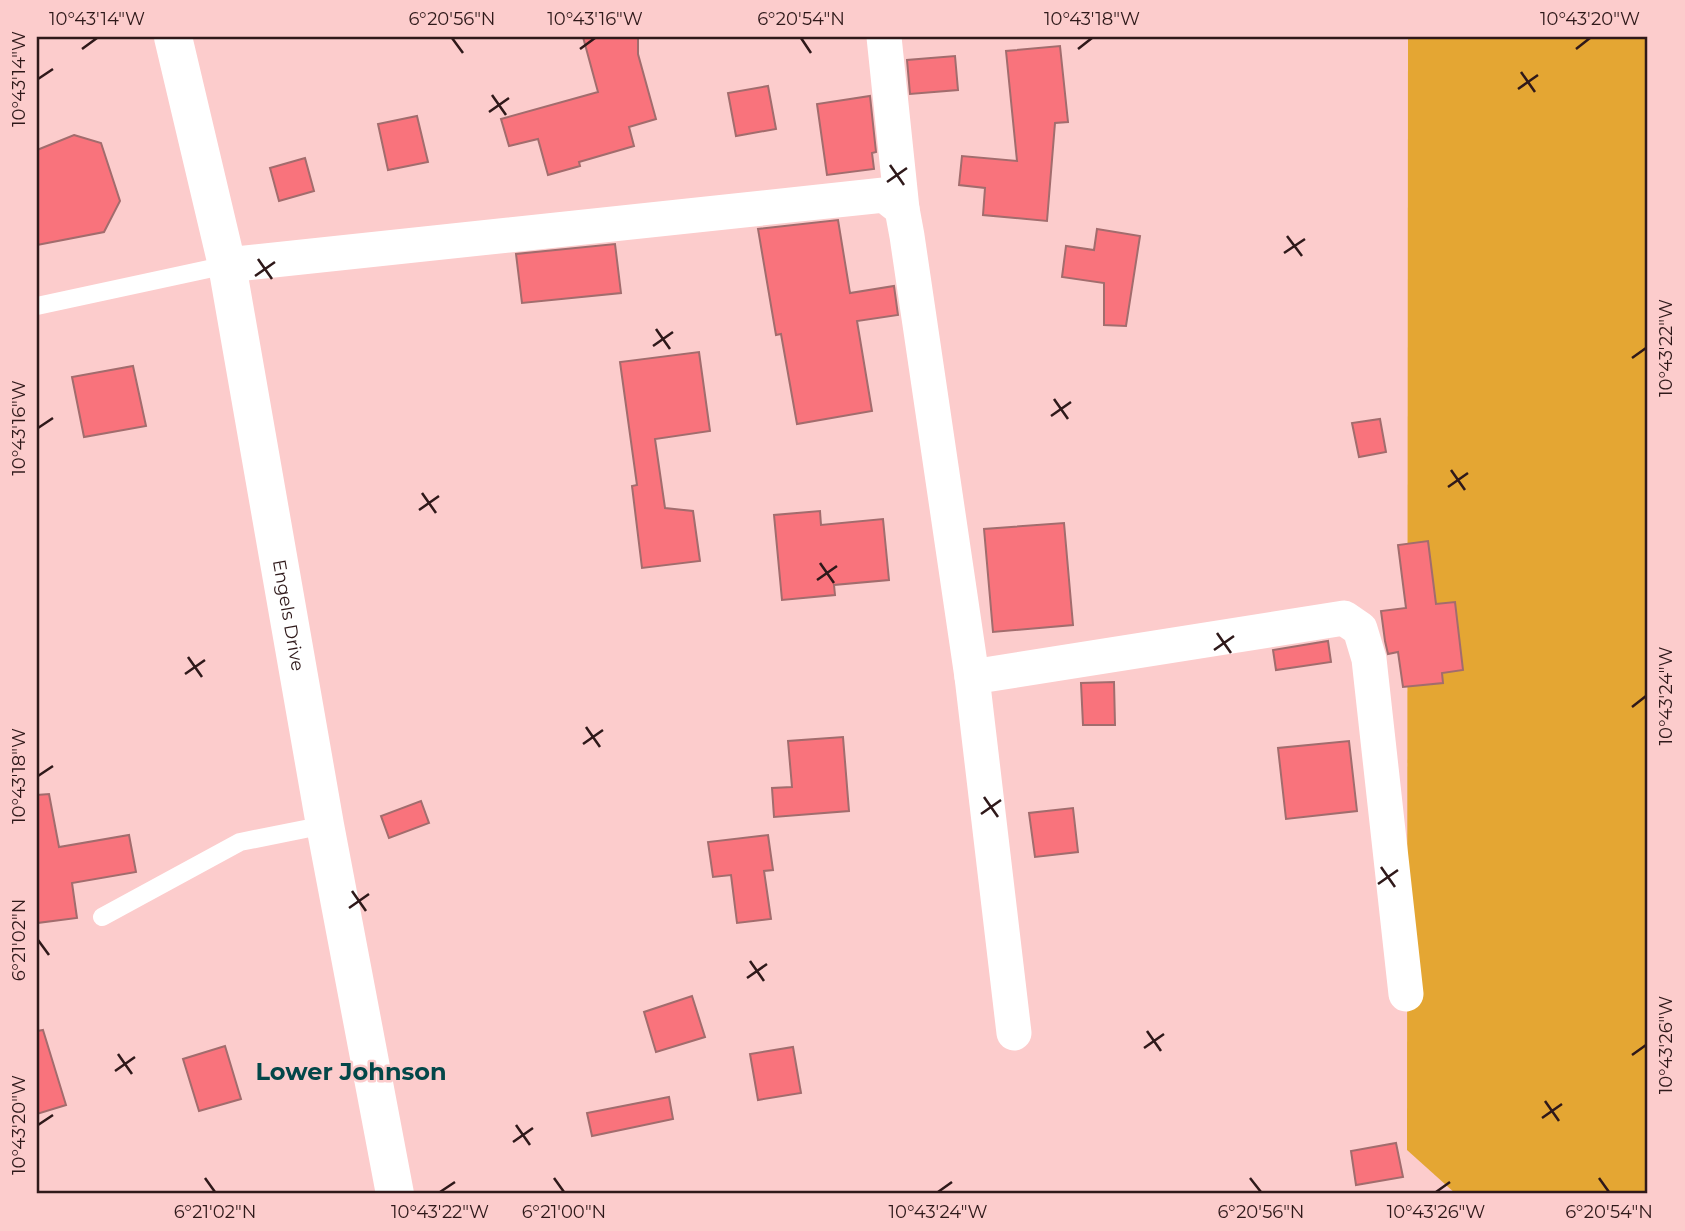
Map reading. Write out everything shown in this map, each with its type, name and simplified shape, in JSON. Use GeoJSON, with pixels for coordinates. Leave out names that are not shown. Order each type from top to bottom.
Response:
{"type":"FeatureCollection","features":[{"type":"Feature","properties":{"kind":"street","name":"Engels Drive"},"geometry":{"type":"LineString","coordinates":[[173,37],[227,265],[325,825],[395,1194]]}},
{"type":"Feature","properties":{"kind":"street"},"geometry":{"type":"LineString","coordinates":[[884,37],[902,209],[972,677],[1014,1033]]}},
{"type":"Feature","properties":{"kind":"street"},"geometry":{"type":"LineString","coordinates":[[227,265],[884,195],[902,209]]}},
{"type":"Feature","properties":{"kind":"street"},"geometry":{"type":"LineString","coordinates":[[972,677],[1344,618],[1360,629],[1370,659],[1406,994]]}},
{"type":"Feature","properties":{"kind":"lane"},"geometry":{"type":"LineString","coordinates":[[37,306],[227,265]]}},
{"type":"Feature","properties":{"kind":"lane"},"geometry":{"type":"LineString","coordinates":[[102,918],[240,842],[325,825]]}},
{"type":"Feature","properties":{"kind":"shaded area"},"geometry":{"type":"Polygon","coordinates":[[[1408,37],[1648,37],[1648,1194],[1456,1194],[1407,1150],[1408,37]]]}},
{"type":"Feature","properties":{"kind":"building"},"geometry":{"type":"Polygon","coordinates":[[[583,37],[638,37],[638,54],[656,119],[629,127],[634,146],[579,162],[580,166],[548,175],[538,139],[509,146],[501,119],[598,92],[583,37]]]}},
{"type":"Feature","properties":{"kind":"building"},"geometry":{"type":"Polygon","coordinates":[[[1060,46],[1068,122],[1055,123],[1047,221],[983,215],[985,188],[959,185],[962,156],[1017,161],[1006,51],[1060,46]]]}},
{"type":"Feature","properties":{"kind":"building"},"geometry":{"type":"Polygon","coordinates":[[[955,56],[958,90],[910,94],[907,60],[955,56]]]}},
{"type":"Feature","properties":{"kind":"building"},"geometry":{"type":"Polygon","coordinates":[[[768,86],[776,129],[736,136],[728,93],[768,86]]]}},
{"type":"Feature","properties":{"kind":"building"},"geometry":{"type":"Polygon","coordinates":[[[870,96],[876,152],[872,153],[874,169],[827,175],[817,104],[870,96]]]}},
{"type":"Feature","properties":{"kind":"building"},"geometry":{"type":"Polygon","coordinates":[[[417,116],[428,162],[388,170],[378,124],[417,116]]]}},
{"type":"Feature","properties":{"kind":"building"},"geometry":{"type":"Polygon","coordinates":[[[74,135],[101,143],[120,201],[104,232],[37,245],[37,150],[74,135]]]}},
{"type":"Feature","properties":{"kind":"building"},"geometry":{"type":"Polygon","coordinates":[[[305,158],[314,191],[279,201],[270,168],[305,158]]]}},
{"type":"Feature","properties":{"kind":"building"},"geometry":{"type":"Polygon","coordinates":[[[838,220],[850,293],[894,286],[898,315],[857,321],[872,411],[797,424],[781,334],[776,335],[758,229],[838,220]]]}},
{"type":"Feature","properties":{"kind":"building"},"geometry":{"type":"Polygon","coordinates":[[[1097,229],[1140,236],[1126,326],[1104,325],[1104,283],[1062,277],[1066,246],[1094,250],[1097,229]]]}},
{"type":"Feature","properties":{"kind":"building"},"geometry":{"type":"Polygon","coordinates":[[[615,244],[621,293],[522,303],[516,254],[615,244]]]}},
{"type":"Feature","properties":{"kind":"building"},"geometry":{"type":"Polygon","coordinates":[[[699,352],[710,431],[655,439],[665,508],[693,511],[700,561],[642,568],[632,486],[637,485],[620,362],[699,352]]]}},
{"type":"Feature","properties":{"kind":"building"},"geometry":{"type":"Polygon","coordinates":[[[133,366],[146,426],[84,437],[72,377],[133,366]]]}},
{"type":"Feature","properties":{"kind":"building"},"geometry":{"type":"Polygon","coordinates":[[[1380,419],[1386,452],[1359,457],[1352,423],[1380,419]]]}},
{"type":"Feature","properties":{"kind":"building"},"geometry":{"type":"Polygon","coordinates":[[[820,511],[821,525],[883,519],[889,580],[834,585],[835,595],[782,600],[774,515],[820,511]]]}},
{"type":"Feature","properties":{"kind":"building"},"geometry":{"type":"Polygon","coordinates":[[[1064,523],[1073,625],[993,632],[984,529],[1064,523]]]}},
{"type":"Feature","properties":{"kind":"building"},"geometry":{"type":"Polygon","coordinates":[[[1428,541],[1436,604],[1455,602],[1463,670],[1442,673],[1443,683],[1403,687],[1398,652],[1388,654],[1381,611],[1406,608],[1398,545],[1428,541]]]}},
{"type":"Feature","properties":{"kind":"building"},"geometry":{"type":"Polygon","coordinates":[[[1328,641],[1331,662],[1276,670],[1273,650],[1328,641]]]}},
{"type":"Feature","properties":{"kind":"building"},"geometry":{"type":"Polygon","coordinates":[[[1114,682],[1115,725],[1083,725],[1081,683],[1114,682]]]}},
{"type":"Feature","properties":{"kind":"building"},"geometry":{"type":"Polygon","coordinates":[[[843,737],[849,811],[774,817],[772,788],[792,787],[788,741],[843,737]]]}},
{"type":"Feature","properties":{"kind":"building"},"geometry":{"type":"Polygon","coordinates":[[[1349,741],[1357,811],[1286,819],[1278,748],[1349,741]]]}},
{"type":"Feature","properties":{"kind":"building"},"geometry":{"type":"Polygon","coordinates":[[[49,794],[59,847],[129,835],[136,872],[72,883],[77,918],[37,923],[37,795],[49,794]]]}},
{"type":"Feature","properties":{"kind":"building"},"geometry":{"type":"Polygon","coordinates":[[[421,801],[429,823],[389,838],[381,816],[421,801]]]}},
{"type":"Feature","properties":{"kind":"building"},"geometry":{"type":"Polygon","coordinates":[[[1073,808],[1078,852],[1035,857],[1029,813],[1073,808]]]}},
{"type":"Feature","properties":{"kind":"building"},"geometry":{"type":"Polygon","coordinates":[[[768,835],[773,870],[764,871],[771,919],[737,923],[731,875],[713,877],[708,842],[768,835]]]}},
{"type":"Feature","properties":{"kind":"building"},"geometry":{"type":"Polygon","coordinates":[[[692,996],[705,1037],[656,1052],[644,1012],[692,996]]]}},
{"type":"Feature","properties":{"kind":"building"},"geometry":{"type":"Polygon","coordinates":[[[43,1030],[66,1105],[37,1114],[37,1031],[43,1030]]]}},
{"type":"Feature","properties":{"kind":"building"},"geometry":{"type":"Polygon","coordinates":[[[225,1046],[241,1099],[199,1111],[183,1059],[225,1046]]]}},
{"type":"Feature","properties":{"kind":"building"},"geometry":{"type":"Polygon","coordinates":[[[793,1047],[801,1093],[758,1100],[750,1054],[793,1047]]]}},
{"type":"Feature","properties":{"kind":"building"},"geometry":{"type":"Polygon","coordinates":[[[669,1097],[673,1119],[592,1136],[587,1113],[669,1097]]]}},
{"type":"Feature","properties":{"kind":"building"},"geometry":{"type":"Polygon","coordinates":[[[1396,1143],[1403,1177],[1356,1185],[1351,1151],[1396,1143]]]}},
{"type":"Feature","properties":{"kind":"district","name":"Lower Johnson"},"geometry":{"type":"Point","coordinates":[351,1071]}}]}
